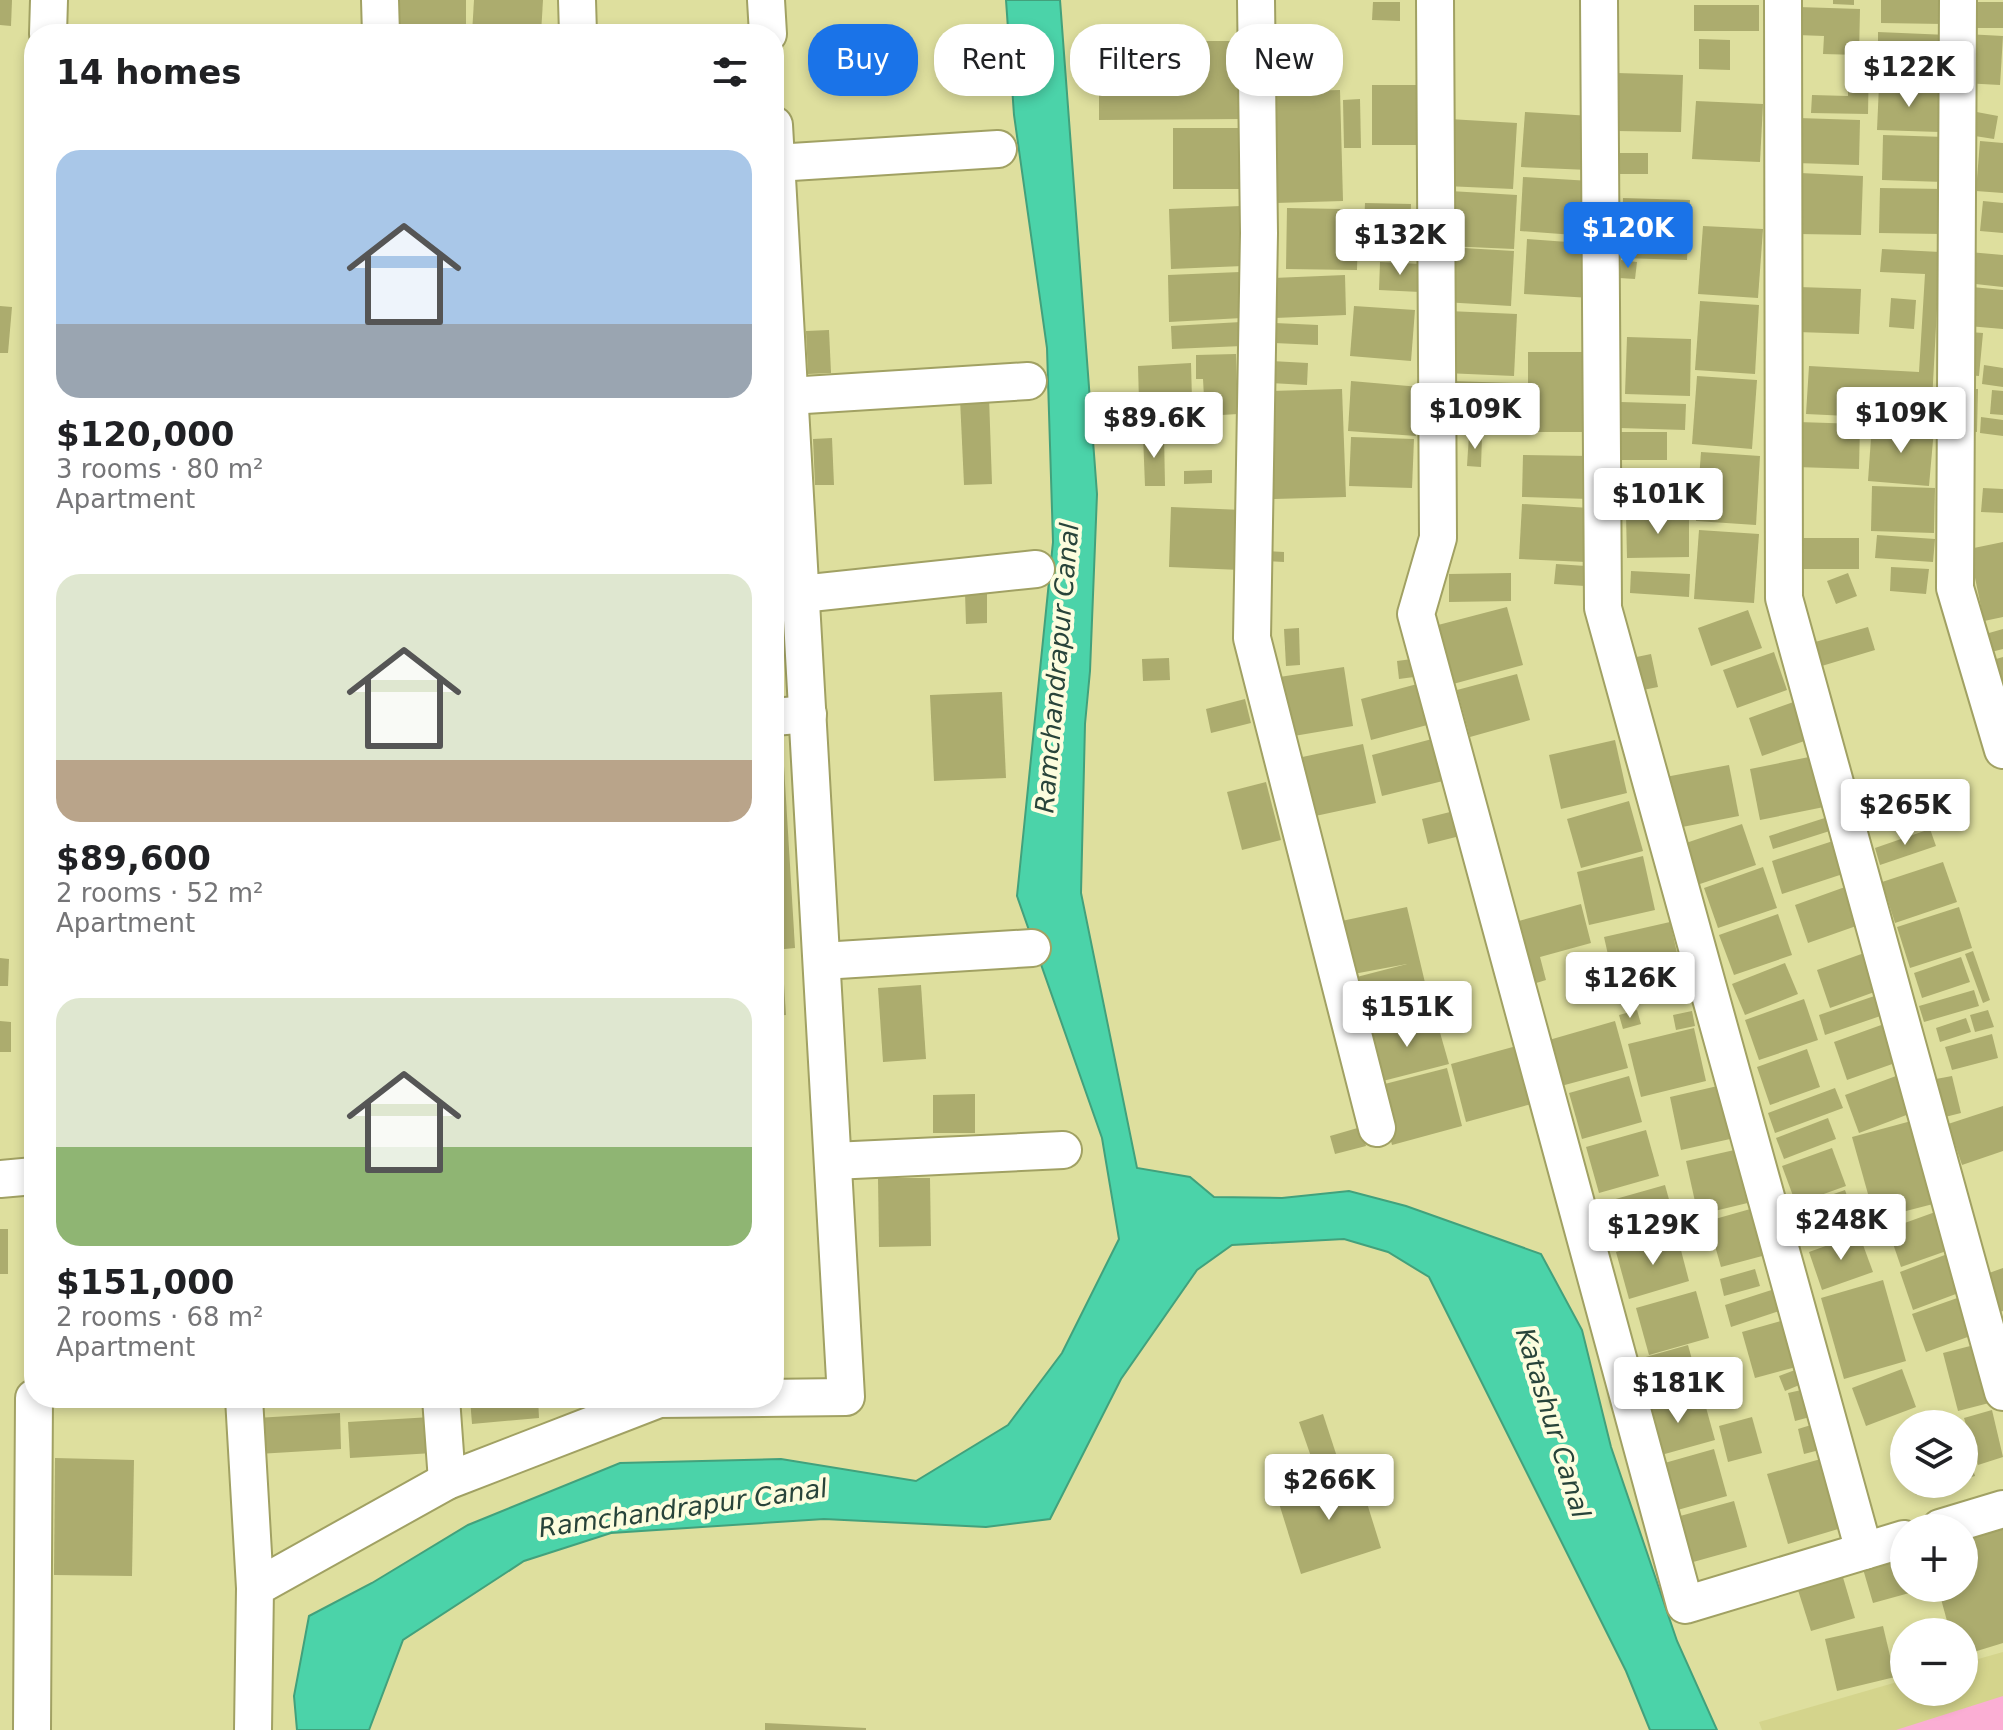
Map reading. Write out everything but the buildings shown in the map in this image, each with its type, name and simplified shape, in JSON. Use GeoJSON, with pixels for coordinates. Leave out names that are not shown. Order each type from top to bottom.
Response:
{"type":"FeatureCollection","features":[{"type":"Feature","properties":{"kind":"street"},"geometry":{"type":"LineString","coordinates":[[48,24],[49,0]]}},
{"type":"Feature","properties":{"kind":"street"},"geometry":{"type":"LineString","coordinates":[[380,0],[381,24]]}},
{"type":"Feature","properties":{"kind":"street"},"geometry":{"type":"LineString","coordinates":[[577,0],[578,24]]}},
{"type":"Feature","properties":{"kind":"street"},"geometry":{"type":"LineString","coordinates":[[766,0],[767,24]]}},
{"type":"Feature","properties":{"kind":"street"},"geometry":{"type":"LineString","coordinates":[[1256,0],[1259,233],[1252,638],[1377,1128]]}},
{"type":"Feature","properties":{"kind":"street"},"geometry":{"type":"LineString","coordinates":[[1435,0],[1438,538],[1416,614],[1685,1605],[1890,1543]]}},
{"type":"Feature","properties":{"kind":"street"},"geometry":{"type":"LineString","coordinates":[[1599,0],[1603,608],[1864,1551]]}},
{"type":"Feature","properties":{"kind":"street"},"geometry":{"type":"LineString","coordinates":[[1783,0],[1784,598],[2003,1392]]}},
{"type":"Feature","properties":{"kind":"street"},"geometry":{"type":"LineString","coordinates":[[1958,0],[1955,588],[2003,750]]}},
{"type":"Feature","properties":{"kind":"street"},"geometry":{"type":"LineString","coordinates":[[784,162],[998,149]]}},
{"type":"Feature","properties":{"kind":"street"},"geometry":{"type":"LineString","coordinates":[[784,306],[801,594],[791,716],[822,961],[846,1397],[784,1398]]}},
{"type":"Feature","properties":{"kind":"street"},"geometry":{"type":"LineString","coordinates":[[789,396],[1028,381]]}},
{"type":"Feature","properties":{"kind":"street"},"geometry":{"type":"LineString","coordinates":[[801,594],[1036,569]]}},
{"type":"Feature","properties":{"kind":"street"},"geometry":{"type":"LineString","coordinates":[[822,961],[1032,948]]}},
{"type":"Feature","properties":{"kind":"street"},"geometry":{"type":"LineString","coordinates":[[833,1161],[1063,1150]]}},
{"type":"Feature","properties":{"kind":"street"},"geometry":{"type":"LineString","coordinates":[[0,1179],[24,1177]]}},
{"type":"Feature","properties":{"kind":"street"},"geometry":{"type":"LineString","coordinates":[[32,1730],[34,1408]]}},
{"type":"Feature","properties":{"kind":"street"},"geometry":{"type":"LineString","coordinates":[[245,1408],[255,1588],[253,1730]]}},
{"type":"Feature","properties":{"kind":"street"},"geometry":{"type":"LineString","coordinates":[[442,1408],[447,1481]]}},
{"type":"Feature","properties":{"kind":"street"},"geometry":{"type":"LineString","coordinates":[[255,1588],[447,1481],[628,1408]]}},
{"type":"Feature","properties":{"kind":"street"},"geometry":{"type":"LineString","coordinates":[[1978,1517],[2003,1509]]}},
{"type":"Feature","properties":{"kind":"shaded area"},"geometry":{"type":"Polygon","coordinates":[[[2003,1652],[2003,1730],[1762,1730],[1759,1722],[1890,1684],[1890,1706],[1978,1706],[1978,1659],[2003,1652]]]}},
{"type":"Feature","properties":{"kind":"shaded area"},"geometry":{"type":"Polygon","coordinates":[[[2003,1696],[2003,1730],[1896,1730],[1978,1706],[2003,1696]]]}},
{"type":"Feature","properties":{"kind":"water"},"geometry":{"type":"Polygon","coordinates":[[[1006,0],[1060,0],[1097,494],[1085,724],[1081,893],[1137,1168],[1190,1177],[1214,1197],[1282,1198],[1349,1191],[1406,1206],[1541,1254],[1582,1330],[1611,1447],[1677,1641],[1717,1730],[1650,1730],[1626,1671],[1429,1277],[1388,1252],[1344,1239],[1232,1245],[1197,1270],[1121,1379],[1050,1519],[986,1527],[824,1519],[611,1533],[524,1561],[403,1640],[369,1730],[297,1730],[294,1696],[309,1616],[372,1583],[468,1525],[620,1463],[781,1459],[916,1481],[1008,1425],[1062,1353],[1119,1239],[1102,1138],[1017,896],[1053,542],[1047,348],[1013,96],[1054,96],[1054,24],[1008,24],[1006,0]]]}},
{"type":"Feature","properties":{"kind":"water label","name":"Ramchandrapur Canal"},"geometry":{"type":"Point","coordinates":[1057,668]}},
{"type":"Feature","properties":{"kind":"water label","name":"Katashur Canal"},"geometry":{"type":"Point","coordinates":[1553,1423]}},
{"type":"Feature","properties":{"kind":"water label","name":"Ramchandrapur Canal"},"geometry":{"type":"Point","coordinates":[683,1508]}}]}
